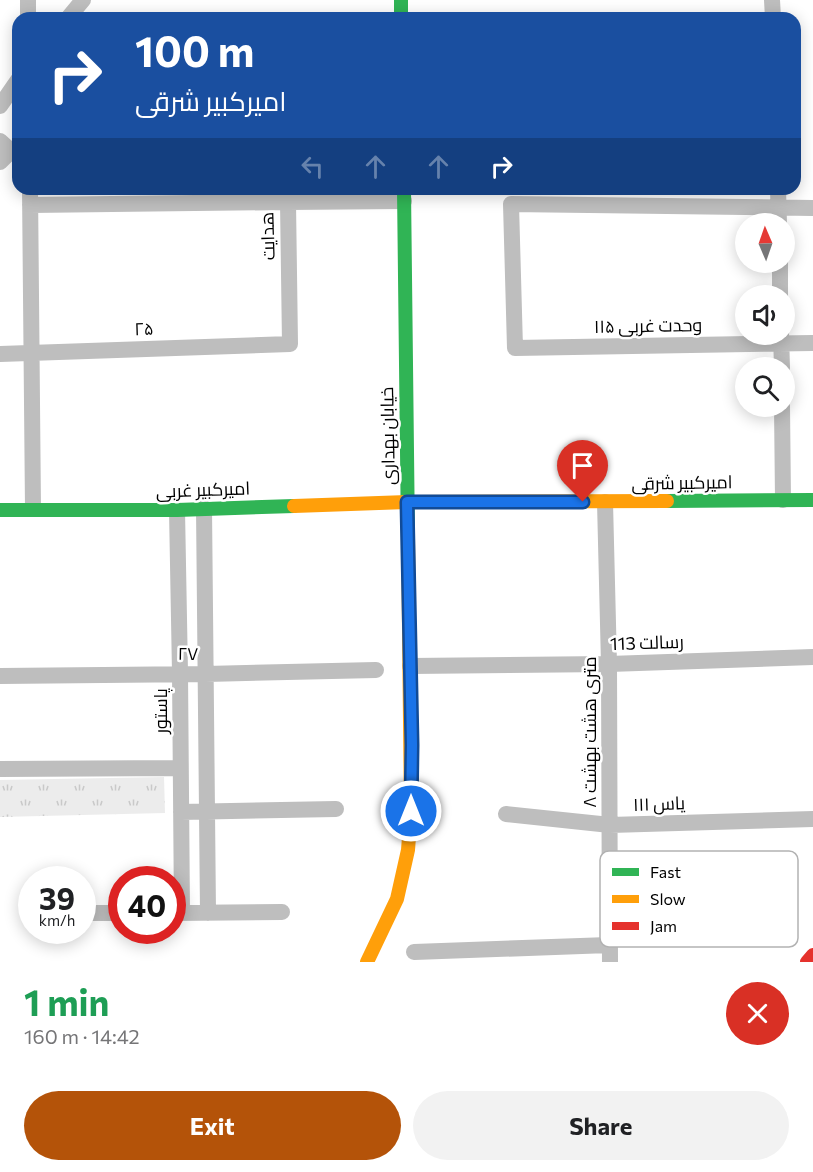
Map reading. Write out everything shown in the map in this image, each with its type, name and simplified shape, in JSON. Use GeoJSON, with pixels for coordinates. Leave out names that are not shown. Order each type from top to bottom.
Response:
{"type":"FeatureCollection","features":[{"type":"Feature","properties":{"kind":"street"},"geometry":{"type":"LineString","coordinates":[[73,12],[83,0]]}},
{"type":"Feature","properties":{"kind":"street"},"geometry":{"type":"LineString","coordinates":[[0,106],[12,89]]}},
{"type":"Feature","properties":{"kind":"street"},"geometry":{"type":"LineString","coordinates":[[288,202],[404,195]]}},
{"type":"Feature","properties":{"kind":"street","name":"خیابان بهداری"},"geometry":{"type":"LineString","coordinates":[[366,962],[397,899],[408,850],[412,800],[404,195]]}},
{"type":"Feature","properties":{"kind":"street"},"geometry":{"type":"LineString","coordinates":[[778,195],[779,213]]}},
{"type":"Feature","properties":{"kind":"street"},"geometry":{"type":"LineString","coordinates":[[30,197],[33,510]]}},
{"type":"Feature","properties":{"kind":"street","name":"هدایت"},"geometry":{"type":"LineString","coordinates":[[30,197],[288,202],[290,344]]}},
{"type":"Feature","properties":{"kind":"street","name":"۱۱۵ وحدت غربی"},"geometry":{"type":"LineString","coordinates":[[735,213],[511,204],[515,348],[735,341]]}},
{"type":"Feature","properties":{"kind":"street"},"geometry":{"type":"LineString","coordinates":[[789,213],[813,208]]}},
{"type":"Feature","properties":{"kind":"street","name":"۱۱۵ وحدت غربی"},"geometry":{"type":"LineString","coordinates":[[795,340],[813,342]]}},
{"type":"Feature","properties":{"kind":"street","name":"۲۵"},"geometry":{"type":"LineString","coordinates":[[0,354],[290,344]]}},
{"type":"Feature","properties":{"kind":"street"},"geometry":{"type":"LineString","coordinates":[[782,417],[783,500]]}},
{"type":"Feature","properties":{"kind":"street","name":"امیرکبیر شرقی"},"geometry":{"type":"LineString","coordinates":[[407,502],[813,500]]}},
{"type":"Feature","properties":{"kind":"street","name":"امیرکبیر غربی"},"geometry":{"type":"LineString","coordinates":[[0,510],[177,510],[407,502]]}},
{"type":"Feature","properties":{"kind":"street","name":"۸ متری هشت بهشت"},"geometry":{"type":"LineString","coordinates":[[605,502],[610,851]]}},
{"type":"Feature","properties":{"kind":"street"},"geometry":{"type":"LineString","coordinates":[[204,508],[208,913]]}},
{"type":"Feature","properties":{"kind":"street","name":"پاستور"},"geometry":{"type":"LineString","coordinates":[[177,510],[181,812],[179,866]]}},
{"type":"Feature","properties":{"kind":"street","name":"رسالت 113"},"geometry":{"type":"LineString","coordinates":[[410,666],[609,664],[813,657]]}},
{"type":"Feature","properties":{"kind":"street","name":"۲۷"},"geometry":{"type":"LineString","coordinates":[[0,676],[376,670]]}},
{"type":"Feature","properties":{"kind":"street"},"geometry":{"type":"LineString","coordinates":[[0,769],[180,768]]}},
{"type":"Feature","properties":{"kind":"street"},"geometry":{"type":"LineString","coordinates":[[181,812],[336,809]]}},
{"type":"Feature","properties":{"kind":"street","name":"یاس ۱۱۱"},"geometry":{"type":"LineString","coordinates":[[506,814],[610,825],[813,819]]}},
{"type":"Feature","properties":{"kind":"street","name":"پاستور"},"geometry":{"type":"LineString","coordinates":[[186,913],[282,912]]}},
{"type":"Feature","properties":{"kind":"street"},"geometry":{"type":"LineString","coordinates":[[414,952],[600,945]]}},
{"type":"Feature","properties":{"kind":"street","name":"۸ متری هشت بهشت"},"geometry":{"type":"LineString","coordinates":[[609,947],[610,962]]}},
{"type":"Feature","properties":{"kind":"street"},"geometry":{"type":"LineString","coordinates":[[807,962],[813,955]]}},
{"type":"Feature","properties":{"kind":"green space"},"geometry":{"type":"Polygon","coordinates":[[[164,777],[165,813],[0,817],[0,780],[164,777]]]}},
{"type":"Feature","properties":{"kind":"traffic: fast"},"geometry":{"type":"LineString","coordinates":[[401,0],[401,12]]}},
{"type":"Feature","properties":{"kind":"traffic: fast"},"geometry":{"type":"LineString","coordinates":[[404,195],[408,538]]}},
{"type":"Feature","properties":{"kind":"traffic: fast"},"geometry":{"type":"LineString","coordinates":[[667,501],[813,500]]}},
{"type":"Feature","properties":{"kind":"traffic: fast"},"geometry":{"type":"LineString","coordinates":[[0,510],[177,510],[294,506]]}},
{"type":"Feature","properties":{"kind":"traffic: slow"},"geometry":{"type":"LineString","coordinates":[[294,506],[407,502],[667,501]]}},
{"type":"Feature","properties":{"kind":"traffic: slow"},"geometry":{"type":"LineString","coordinates":[[367,962],[397,899],[408,850],[411,811],[408,538]]}},
{"type":"Feature","properties":{"kind":"traffic: jam"},"geometry":{"type":"LineString","coordinates":[[807,962],[813,955]]}},
{"type":"Feature","properties":{"kind":"route"},"geometry":{"type":"LineString","coordinates":[[411,811],[412,745],[407,502],[583,502]]}}]}
